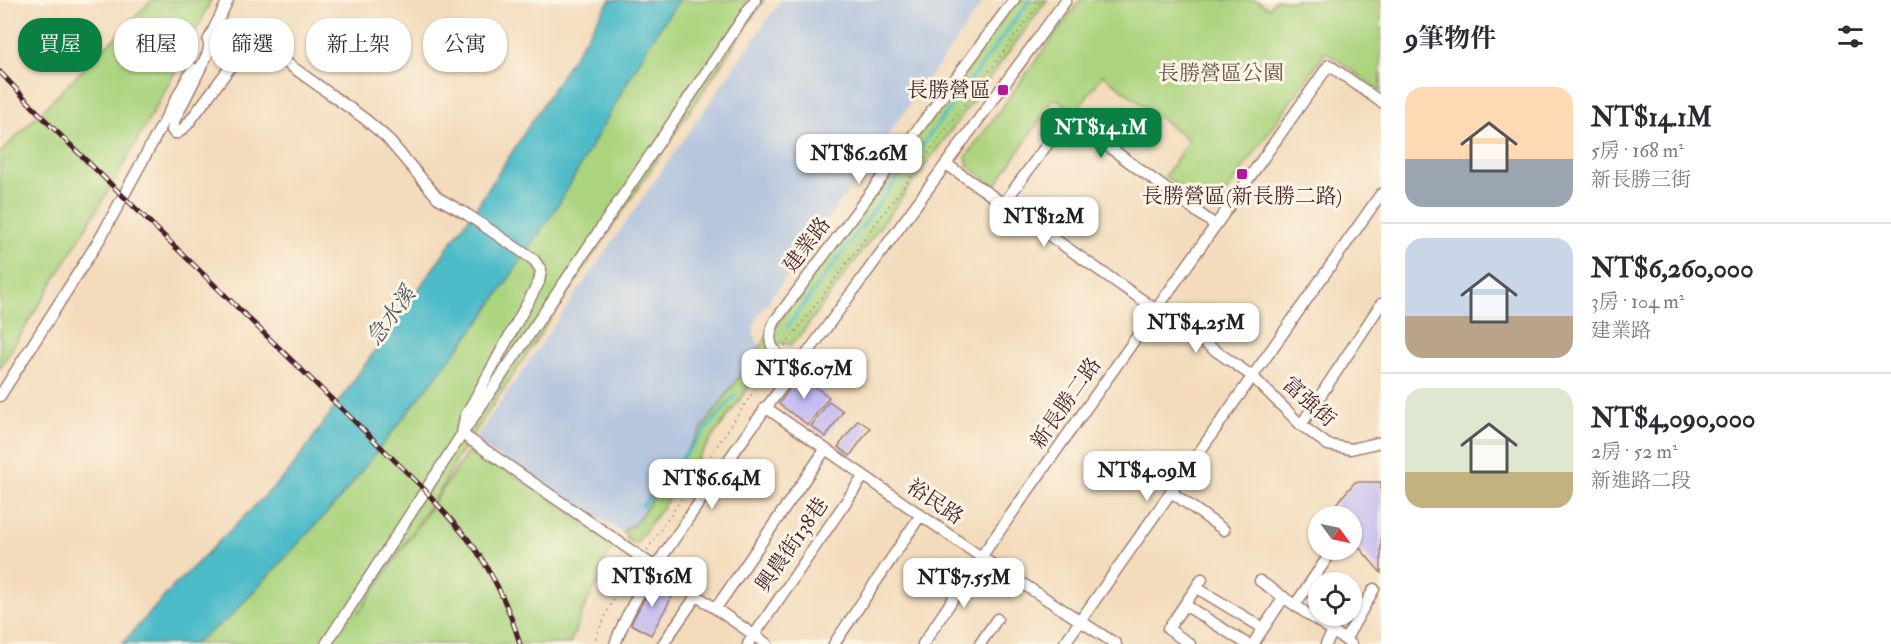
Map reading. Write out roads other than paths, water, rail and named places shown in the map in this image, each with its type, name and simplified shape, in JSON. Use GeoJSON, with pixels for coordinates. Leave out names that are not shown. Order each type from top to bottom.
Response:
{"type":"FeatureCollection","features":[{"type":"Feature","properties":{"kind":"street"},"geometry":{"type":"LineString","coordinates":[[219,18],[228,0]]}},
{"type":"Feature","properties":{"kind":"street"},"geometry":{"type":"LineString","coordinates":[[326,644],[462,434],[755,0]]}},
{"type":"Feature","properties":{"kind":"street","name":"建業路"},"geometry":{"type":"LineString","coordinates":[[796,369],[774,350],[770,331],[775,321],[1014,0]]}},
{"type":"Feature","properties":{"kind":"street"},"geometry":{"type":"LineString","coordinates":[[615,644],[628,614],[655,567],[765,407],[796,369],[1066,0]]}},
{"type":"Feature","properties":{"kind":"street"},"geometry":{"type":"LineString","coordinates":[[0,396],[101,237],[210,37]]}},
{"type":"Feature","properties":{"kind":"street"},"geometry":{"type":"LineString","coordinates":[[210,41],[208,53],[176,119],[172,130],[174,132],[178,133],[187,125],[226,72]]}},
{"type":"Feature","properties":{"kind":"street","name":"新長勝二路"},"geometry":{"type":"LineString","coordinates":[[923,644],[981,557],[1329,65],[1381,102]]}},
{"type":"Feature","properties":{"kind":"street"},"geometry":{"type":"LineString","coordinates":[[294,69],[365,119],[386,137],[438,198],[514,245],[538,264],[541,270],[541,276],[465,417],[462,434]]}},
{"type":"Feature","properties":{"kind":"street"},"geometry":{"type":"LineString","coordinates":[[1004,203],[1063,123],[1071,120],[1215,225]]}},
{"type":"Feature","properties":{"kind":"street","name":"富強街"},"geometry":{"type":"LineString","coordinates":[[946,164],[1252,376],[1301,425],[1328,445],[1351,448],[1381,442]]}},
{"type":"Feature","properties":{"kind":"street"},"geometry":{"type":"LineString","coordinates":[[1064,644],[1381,195]]}},
{"type":"Feature","properties":{"kind":"street"},"geometry":{"type":"LineString","coordinates":[[1301,425],[1381,304]]}},
{"type":"Feature","properties":{"kind":"street","name":"裕民路"},"geometry":{"type":"LineString","coordinates":[[765,407],[920,516],[1116,644]]}},
{"type":"Feature","properties":{"kind":"street"},"geometry":{"type":"LineString","coordinates":[[462,434],[643,554],[655,567],[716,608],[751,640],[766,644]]}},
{"type":"Feature","properties":{"kind":"street"},"geometry":{"type":"LineString","coordinates":[[716,608],[825,450]]}},
{"type":"Feature","properties":{"kind":"street","name":"興農街138巷"},"geometry":{"type":"LineString","coordinates":[[751,640],[863,477]]}},
{"type":"Feature","properties":{"kind":"street"},"geometry":{"type":"LineString","coordinates":[[1171,492],[1224,530]]}},
{"type":"Feature","properties":{"kind":"street"},"geometry":{"type":"LineString","coordinates":[[834,644],[920,516]]}},
{"type":"Feature","properties":{"kind":"street"},"geometry":{"type":"LineString","coordinates":[[1295,605],[1326,560]]}},
{"type":"Feature","properties":{"kind":"street"},"geometry":{"type":"LineString","coordinates":[[1260,581],[1348,642],[1374,589]]}},
{"type":"Feature","properties":{"kind":"street"},"geometry":{"type":"LineString","coordinates":[[1190,644],[1168,629],[1199,584],[1263,628]]}},
{"type":"Feature","properties":{"kind":"street"},"geometry":{"type":"LineString","coordinates":[[663,644],[697,595]]}},
{"type":"Feature","properties":{"kind":"street"},"geometry":{"type":"LineString","coordinates":[[1252,644],[1284,597]]}},
{"type":"Feature","properties":{"kind":"street"},"geometry":{"type":"LineString","coordinates":[[1185,605],[1247,644]]}},
{"type":"Feature","properties":{"kind":"street"},"geometry":{"type":"LineString","coordinates":[[980,644],[997,619]]}},
{"type":"Feature","properties":{"kind":"street"},"geometry":{"type":"LineString","coordinates":[[1326,644],[1334,632]]}},
{"type":"Feature","properties":{"kind":"water"},"geometry":{"type":"Polygon","coordinates":[[[610,0],[679,0],[651,41],[558,205],[483,317],[338,501],[230,617],[193,644],[122,644],[173,587],[289,472],[480,202],[610,0]]]}},
{"type":"Feature","properties":{"kind":"waterway"},"geometry":{"type":"LineString","coordinates":[[787,327],[1030,0]]}},
{"type":"Feature","properties":{"kind":"waterway"},"geometry":{"type":"LineString","coordinates":[[642,506],[736,394]]}},
{"type":"Feature","properties":{"kind":"railway"},"geometry":{"type":"LineString","coordinates":[[0,72],[50,125],[426,491],[482,558],[501,594],[520,644]]}},
{"type":"Feature","properties":{"kind":"place","name":"長勝營區"},"geometry":{"type":"Point","coordinates":[1003,90]}},
{"type":"Feature","properties":{"kind":"place","name":"長勝營區(新長勝二路)"},"geometry":{"type":"Point","coordinates":[1242,174]}},
{"type":"Feature","properties":{"kind":"park label","name":"長勝營區公園"},"geometry":{"type":"Point","coordinates":[1221,73]}},
{"type":"Feature","properties":{"kind":"water label","name":"急水溪"},"geometry":{"type":"Point","coordinates":[391,316]}}]}
